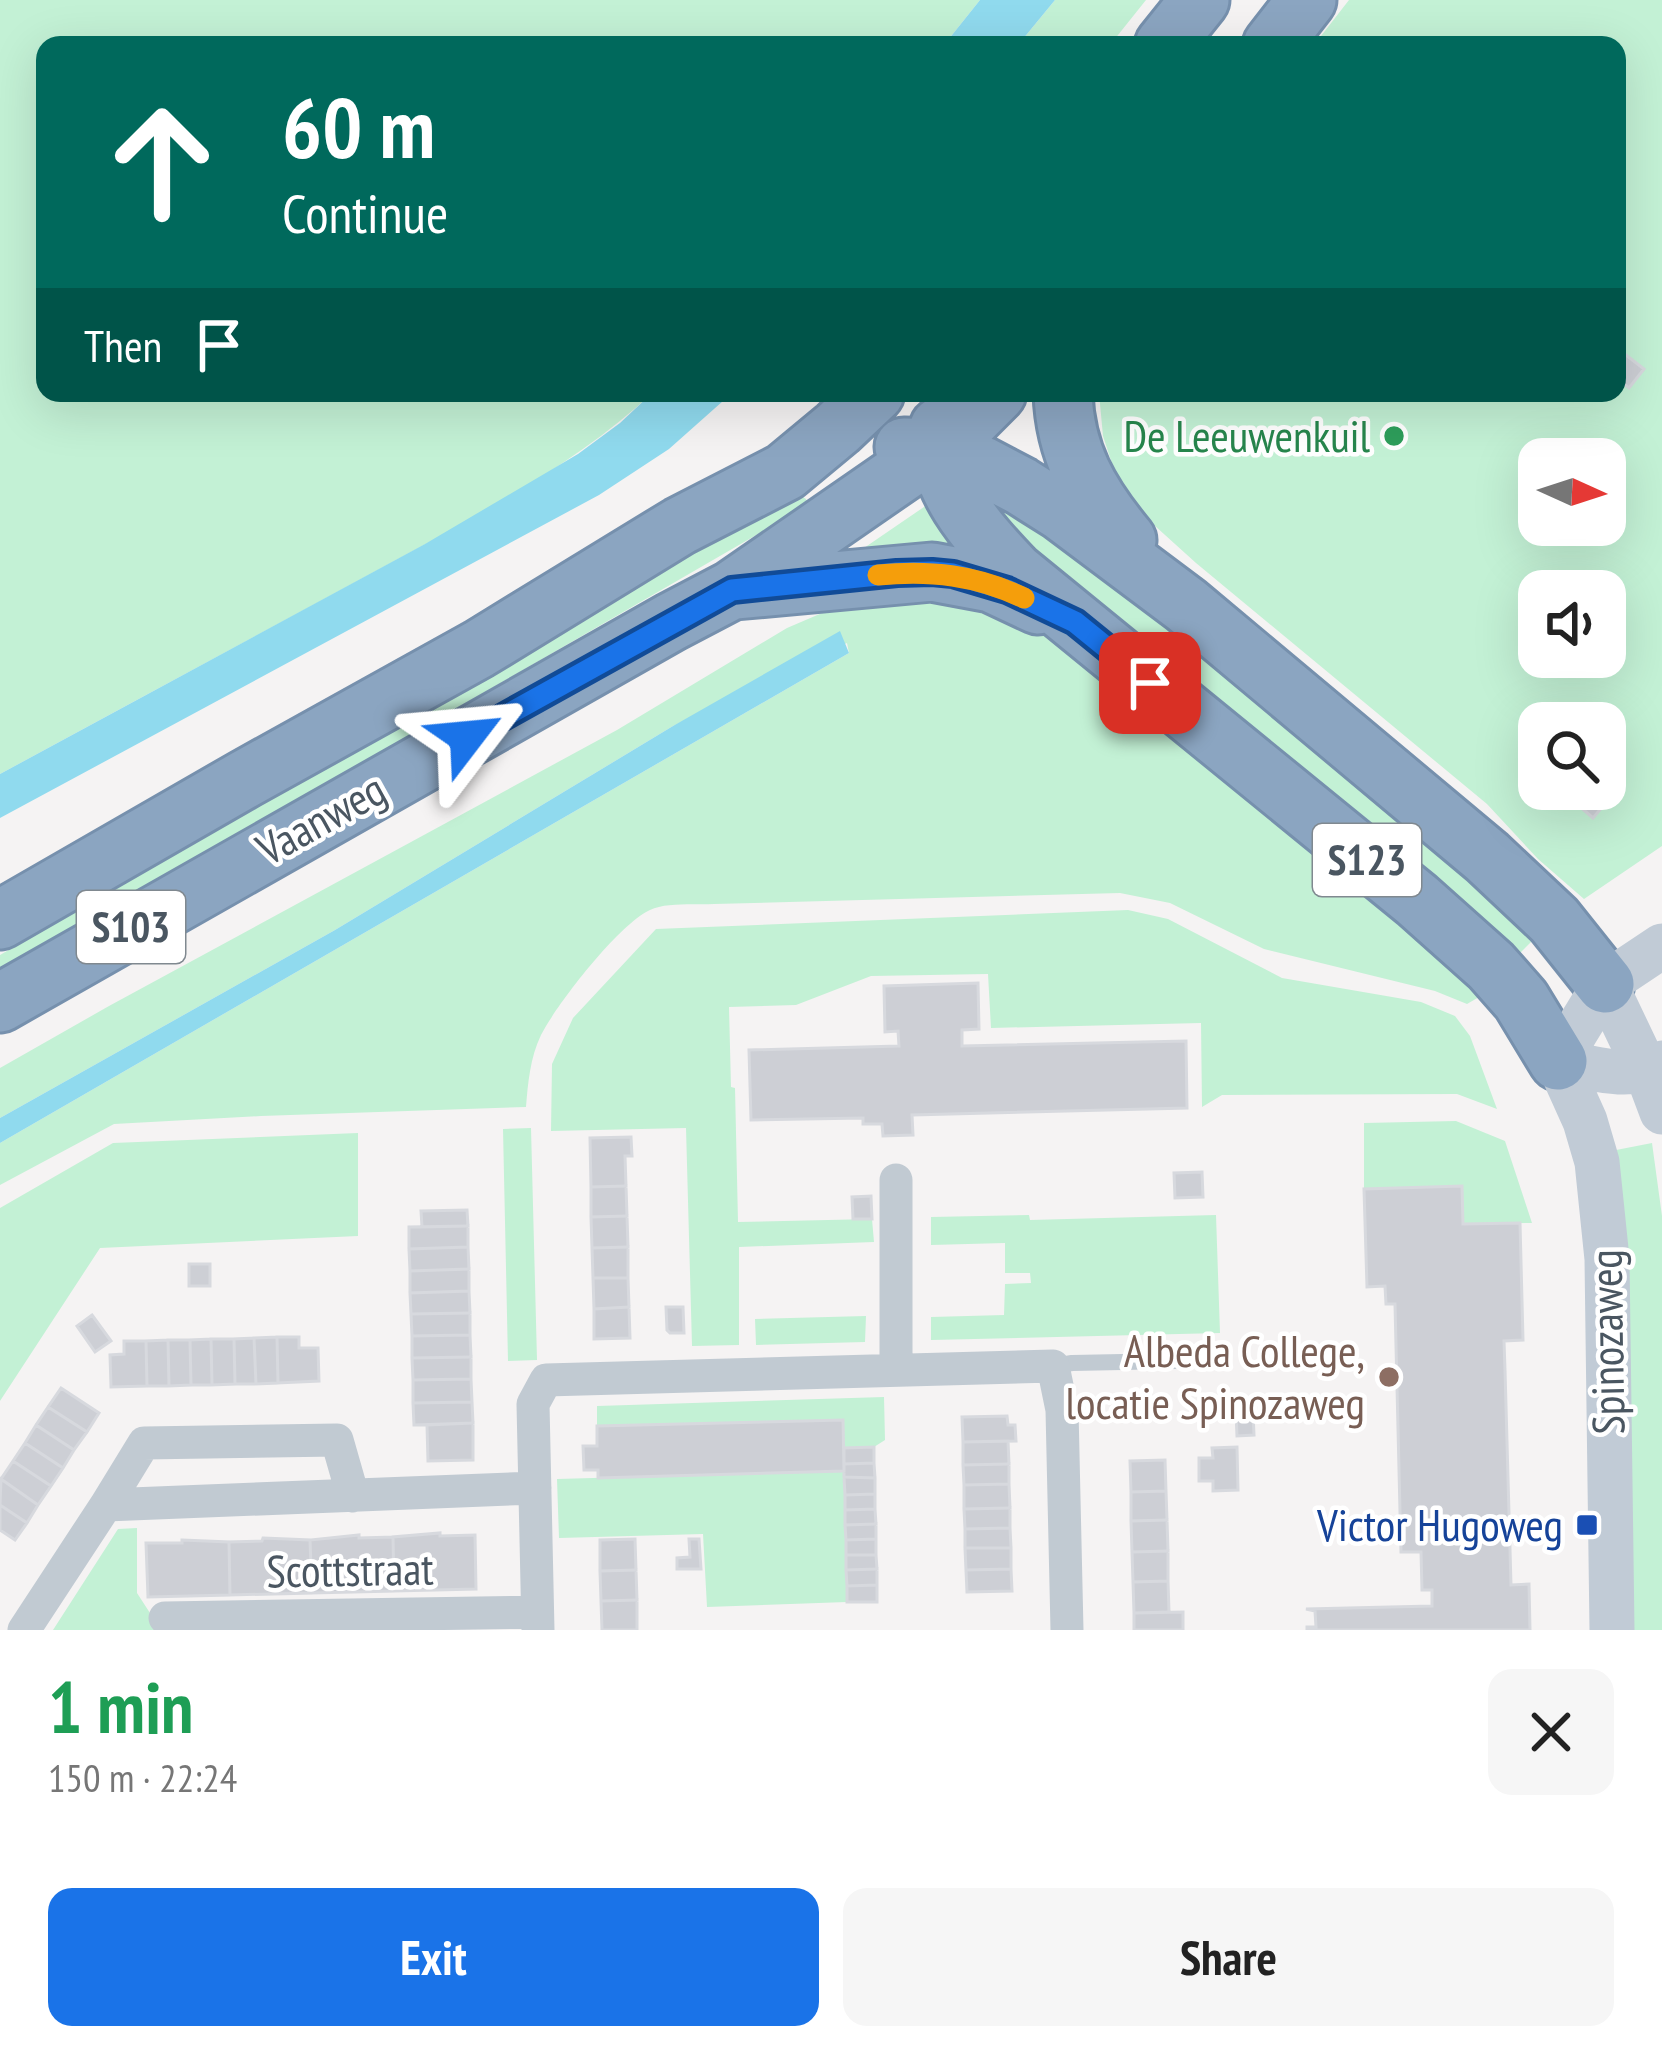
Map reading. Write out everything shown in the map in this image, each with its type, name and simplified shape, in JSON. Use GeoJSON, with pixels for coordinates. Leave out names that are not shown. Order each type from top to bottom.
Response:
{"type":"FeatureCollection","features":[{"type":"Feature","properties":{"kind":"highway"},"geometry":{"type":"LineString","coordinates":[[1171,36],[1200,0]]}},
{"type":"Feature","properties":{"kind":"highway"},"geometry":{"type":"LineString","coordinates":[[1279,36],[1307,0]]}},
{"type":"Feature","properties":{"kind":"highway","name":"Vaanweg"},"geometry":{"type":"LineString","coordinates":[[0,920],[479,649],[680,526],[785,472],[865,402]]}},
{"type":"Feature","properties":{"kind":"highway","name":"Vaanweg"},"geometry":{"type":"LineString","coordinates":[[0,1003],[732,590],[941,420],[978,402]]}},
{"type":"Feature","properties":{"kind":"highway"},"geometry":{"type":"LineString","coordinates":[[1064,402],[1064,424],[1081,475],[1108,517],[1186,605]]}},
{"type":"Feature","properties":{"kind":"highway"},"geometry":{"type":"LineString","coordinates":[[785,472],[867,450],[941,420],[981,465],[1062,512],[1186,605]]}},
{"type":"Feature","properties":{"kind":"highway","name":"S123"},"geometry":{"type":"LineString","coordinates":[[941,420],[944,477],[979,531],[1015,572],[1491,966],[1521,1000],[1558,1061]]}},
{"type":"Feature","properties":{"kind":"highway"},"geometry":{"type":"LineString","coordinates":[[732,590],[932,572],[991,584],[1075,622]]}},
{"type":"Feature","properties":{"kind":"highway","name":"S123"},"geometry":{"type":"LineString","coordinates":[[1186,605],[1486,856],[1554,920],[1605,984]]}},
{"type":"Feature","properties":{"kind":"main road"},"geometry":{"type":"LineString","coordinates":[[1657,1082],[1558,1061],[1605,984],[1662,946]]}},
{"type":"Feature","properties":{"kind":"main road","name":"S123"},"geometry":{"type":"LineString","coordinates":[[1605,984],[1657,1082]]}},
{"type":"Feature","properties":{"kind":"main road","name":"Spinozaweg"},"geometry":{"type":"LineString","coordinates":[[1558,1061],[1597,1162],[1607,1259],[1612,1630]]}},
{"type":"Feature","properties":{"kind":"street"},"geometry":{"type":"LineString","coordinates":[[896,1180],[896,1370]]}},
{"type":"Feature","properties":{"kind":"street"},"geometry":{"type":"LineString","coordinates":[[537,1621],[533,1404],[546,1380],[1053,1366],[1062,1410],[1067,1630]]}},
{"type":"Feature","properties":{"kind":"street","name":"Scottstraat"},"geometry":{"type":"LineString","coordinates":[[24,1630],[144,1443],[337,1439],[353,1496]]}},
{"type":"Feature","properties":{"kind":"street","name":"Scottstraat"},"geometry":{"type":"LineString","coordinates":[[106,1505],[535,1488]]}},
{"type":"Feature","properties":{"kind":"street","name":"Scottstraat"},"geometry":{"type":"LineString","coordinates":[[165,1618],[537,1621]]}},
{"type":"Feature","properties":{"kind":"lane"},"geometry":{"type":"LineString","coordinates":[[1053,1366],[1223,1360]]}},
{"type":"Feature","properties":{"kind":"green space"},"geometry":{"type":"Polygon","coordinates":[[[0,0],[980,0],[951,36],[36,36],[36,402],[642,402],[586,447],[513,495],[0,774],[0,0]]]}},
{"type":"Feature","properties":{"kind":"green space"},"geometry":{"type":"Polygon","coordinates":[[[1055,0],[1146,0],[1117,36],[1025,36],[1055,0]]]}},
{"type":"Feature","properties":{"kind":"green space","name":"De Leeuwenkuil"},"geometry":{"type":"Polygon","coordinates":[[[1349,0],[1662,0],[1662,846],[1584,899],[1538,859],[1487,804],[1196,563],[1144,516],[1117,479],[1103,436],[1100,402],[1626,402],[1626,36],[1321,36],[1349,0]]]}},
{"type":"Feature","properties":{"kind":"green space"},"geometry":{"type":"Polygon","coordinates":[[[800,495],[808,505],[0,973],[0,955],[800,495]]]}},
{"type":"Feature","properties":{"kind":"green space"},"geometry":{"type":"Polygon","coordinates":[[[940,496],[963,549],[862,554],[864,548],[940,496]]]}},
{"type":"Feature","properties":{"kind":"green space"},"geometry":{"type":"Polygon","coordinates":[[[990,496],[1040,520],[1295,736],[1338,762],[1541,932],[1517,956],[1334,795],[1231,711],[1139,648],[1004,531],[990,496]]]}},
{"type":"Feature","properties":{"kind":"green space"},"geometry":{"type":"Polygon","coordinates":[[[864,595],[1019,608],[1486,993],[1467,1004],[1435,991],[1264,949],[1170,903],[1120,893],[664,906],[650,910],[622,931],[560,1004],[534,1053],[526,1107],[114,1124],[0,1185],[0,1143],[849,653],[847,643],[673,726],[335,930],[0,1118],[0,1068],[617,730],[787,628],[864,595]]]}},
{"type":"Feature","properties":{"kind":"green space"},"geometry":{"type":"Polygon","coordinates":[[[1128,910],[1168,919],[1282,978],[1421,1002],[1455,1016],[1470,1036],[1497,1109],[1457,1094],[1222,1095],[1202,1107],[1201,1023],[991,1028],[988,974],[871,976],[796,1005],[729,1007],[738,1222],[872,1219],[874,1242],[739,1247],[739,1345],[692,1346],[686,1128],[551,1131],[552,1064],[573,1018],[656,929],[1128,910]]]}},
{"type":"Feature","properties":{"kind":"green space"},"geometry":{"type":"Polygon","coordinates":[[[1456,1121],[1505,1141],[1532,1223],[1463,1224],[1462,1186],[1364,1189],[1364,1123],[1456,1121]]]}},
{"type":"Feature","properties":{"kind":"green space"},"geometry":{"type":"Polygon","coordinates":[[[531,1128],[537,1360],[508,1361],[503,1129],[531,1128]]]}},
{"type":"Feature","properties":{"kind":"green space"},"geometry":{"type":"Polygon","coordinates":[[[358,1133],[358,1236],[100,1248],[0,1401],[0,1208],[113,1143],[358,1133]]]}},
{"type":"Feature","properties":{"kind":"green space"},"geometry":{"type":"Polygon","coordinates":[[[1652,1143],[1662,1216],[1662,1630],[1631,1630],[1611,1151],[1652,1143]]]}},
{"type":"Feature","properties":{"kind":"green space"},"geometry":{"type":"Polygon","coordinates":[[[1029,1215],[1030,1220],[1216,1215],[1220,1333],[931,1340],[931,1317],[1004,1315],[1005,1284],[1031,1283],[1030,1273],[1005,1273],[1005,1243],[931,1245],[931,1217],[1029,1215]]]}},
{"type":"Feature","properties":{"kind":"green space"},"geometry":{"type":"Polygon","coordinates":[[[866,1316],[865,1342],[756,1345],[755,1319],[866,1316]]]}},
{"type":"Feature","properties":{"kind":"green space"},"geometry":{"type":"Polygon","coordinates":[[[884,1397],[885,1440],[874,1447],[844,1448],[842,1420],[597,1426],[597,1406],[884,1397]]]}},
{"type":"Feature","properties":{"kind":"green space"},"geometry":{"type":"Polygon","coordinates":[[[844,1471],[847,1602],[707,1607],[703,1534],[559,1538],[557,1479],[844,1471]]]}},
{"type":"Feature","properties":{"kind":"green space"},"geometry":{"type":"Polygon","coordinates":[[[137,1528],[137,1593],[161,1630],[53,1630],[118,1529],[137,1528]]]}},
{"type":"Feature","properties":{"kind":"water"},"geometry":{"type":"Polygon","coordinates":[[[980,0],[1055,0],[1025,36],[951,36],[980,0]]]}},
{"type":"Feature","properties":{"kind":"water"},"geometry":{"type":"Polygon","coordinates":[[[642,402],[722,402],[669,449],[599,495],[0,818],[0,774],[425,544],[578,454],[642,402]]]}},
{"type":"Feature","properties":{"kind":"water"},"geometry":{"type":"Polygon","coordinates":[[[840,631],[849,653],[0,1143],[0,1118],[335,930],[840,631]]]}},
{"type":"Feature","properties":{"kind":"building"},"geometry":{"type":"Polygon","coordinates":[[[1626,355],[1644,369],[1629,388],[1626,386],[1626,355]]]}},
{"type":"Feature","properties":{"kind":"building"},"geometry":{"type":"Polygon","coordinates":[[[978,983],[979,1029],[962,1030],[962,1046],[1186,1041],[1187,1108],[912,1115],[913,1135],[883,1136],[882,1124],[863,1124],[863,1118],[751,1120],[749,1050],[899,1046],[898,1031],[885,1032],[884,986],[978,983]]]}},
{"type":"Feature","properties":{"kind":"building"},"geometry":{"type":"Polygon","coordinates":[[[631,1137],[632,1156],[625,1156],[626,1186],[591,1187],[590,1138],[631,1137]]]}},
{"type":"Feature","properties":{"kind":"building"},"geometry":{"type":"Polygon","coordinates":[[[1202,1172],[1203,1197],[1175,1198],[1174,1173],[1202,1172]]]}},
{"type":"Feature","properties":{"kind":"building"},"geometry":{"type":"Polygon","coordinates":[[[626,1186],[627,1216],[591,1217],[591,1187],[626,1186]]]}},
{"type":"Feature","properties":{"kind":"building"},"geometry":{"type":"Polygon","coordinates":[[[1462,1186],[1463,1224],[1520,1223],[1523,1340],[1504,1341],[1511,1585],[1529,1584],[1530,1630],[1307,1630],[1316,1627],[1315,1611],[1306,1609],[1432,1606],[1432,1590],[1422,1590],[1421,1552],[1401,1552],[1395,1304],[1386,1304],[1385,1286],[1367,1287],[1364,1189],[1462,1186]]]}},
{"type":"Feature","properties":{"kind":"building"},"geometry":{"type":"Polygon","coordinates":[[[871,1196],[872,1219],[853,1219],[852,1197],[871,1196]]]}},
{"type":"Feature","properties":{"kind":"building"},"geometry":{"type":"Polygon","coordinates":[[[467,1210],[468,1226],[422,1227],[421,1211],[467,1210]]]}},
{"type":"Feature","properties":{"kind":"building"},"geometry":{"type":"Polygon","coordinates":[[[627,1216],[628,1247],[592,1248],[591,1217],[627,1216]]]}},
{"type":"Feature","properties":{"kind":"building"},"geometry":{"type":"Polygon","coordinates":[[[468,1226],[468,1247],[409,1249],[409,1227],[468,1226]]]}},
{"type":"Feature","properties":{"kind":"building"},"geometry":{"type":"Polygon","coordinates":[[[468,1247],[469,1269],[410,1271],[409,1249],[468,1247]]]}},
{"type":"Feature","properties":{"kind":"building"},"geometry":{"type":"Polygon","coordinates":[[[628,1247],[628,1278],[593,1278],[592,1248],[628,1247]]]}},
{"type":"Feature","properties":{"kind":"building"},"geometry":{"type":"Polygon","coordinates":[[[189,1264],[210,1264],[210,1286],[189,1286],[189,1264]]]}},
{"type":"Feature","properties":{"kind":"building"},"geometry":{"type":"Polygon","coordinates":[[[469,1269],[469,1291],[410,1293],[410,1271],[469,1269]]]}},
{"type":"Feature","properties":{"kind":"building"},"geometry":{"type":"Polygon","coordinates":[[[593,1278],[628,1278],[629,1307],[594,1309],[593,1278]]]}},
{"type":"Feature","properties":{"kind":"building"},"geometry":{"type":"Polygon","coordinates":[[[469,1291],[470,1313],[411,1314],[410,1293],[469,1291]]]}},
{"type":"Feature","properties":{"kind":"building"},"geometry":{"type":"Polygon","coordinates":[[[629,1307],[630,1338],[594,1339],[594,1309],[629,1307]]]}},
{"type":"Feature","properties":{"kind":"building"},"geometry":{"type":"Polygon","coordinates":[[[666,1307],[683,1307],[684,1333],[667,1330],[666,1307]]]}},
{"type":"Feature","properties":{"kind":"building"},"geometry":{"type":"Polygon","coordinates":[[[470,1313],[470,1335],[412,1336],[411,1314],[470,1313]]]}},
{"type":"Feature","properties":{"kind":"building"},"geometry":{"type":"Polygon","coordinates":[[[92,1315],[111,1341],[95,1352],[77,1326],[92,1315]]]}},
{"type":"Feature","properties":{"kind":"building"},"geometry":{"type":"Polygon","coordinates":[[[470,1335],[471,1357],[412,1358],[412,1336],[470,1335]]]}},
{"type":"Feature","properties":{"kind":"building"},"geometry":{"type":"Polygon","coordinates":[[[277,1337],[278,1383],[256,1384],[254,1338],[277,1337]]]}},
{"type":"Feature","properties":{"kind":"building"},"geometry":{"type":"Polygon","coordinates":[[[277,1337],[299,1337],[299,1348],[318,1348],[319,1381],[278,1383],[277,1337]]]}},
{"type":"Feature","properties":{"kind":"building"},"geometry":{"type":"Polygon","coordinates":[[[254,1338],[256,1384],[235,1384],[234,1339],[254,1338]]]}},
{"type":"Feature","properties":{"kind":"building"},"geometry":{"type":"Polygon","coordinates":[[[211,1339],[234,1339],[235,1384],[212,1385],[211,1339]]]}},
{"type":"Feature","properties":{"kind":"building"},"geometry":{"type":"Polygon","coordinates":[[[211,1339],[212,1385],[191,1385],[190,1340],[211,1339]]]}},
{"type":"Feature","properties":{"kind":"building"},"geometry":{"type":"Polygon","coordinates":[[[168,1340],[190,1340],[191,1385],[169,1386],[168,1340]]]}},
{"type":"Feature","properties":{"kind":"building"},"geometry":{"type":"Polygon","coordinates":[[[168,1340],[169,1386],[147,1386],[146,1341],[168,1340]]]}},
{"type":"Feature","properties":{"kind":"building"},"geometry":{"type":"Polygon","coordinates":[[[124,1341],[146,1341],[147,1386],[111,1387],[110,1355],[124,1354],[124,1341]]]}},
{"type":"Feature","properties":{"kind":"building"},"geometry":{"type":"Polygon","coordinates":[[[471,1357],[471,1379],[413,1380],[412,1358],[471,1357]]]}},
{"type":"Feature","properties":{"kind":"building"},"geometry":{"type":"Polygon","coordinates":[[[471,1379],[472,1402],[413,1403],[413,1380],[471,1379]]]}},
{"type":"Feature","properties":{"kind":"building"},"geometry":{"type":"Polygon","coordinates":[[[61,1388],[99,1413],[87,1432],[48,1407],[61,1388]]]}},
{"type":"Feature","properties":{"kind":"building"},"geometry":{"type":"Polygon","coordinates":[[[472,1402],[473,1423],[414,1425],[413,1403],[472,1402]]]}},
{"type":"Feature","properties":{"kind":"building"},"geometry":{"type":"Polygon","coordinates":[[[48,1407],[87,1432],[74,1450],[36,1425],[48,1407]]]}},
{"type":"Feature","properties":{"kind":"building"},"geometry":{"type":"Polygon","coordinates":[[[1253,1412],[1254,1435],[1237,1436],[1236,1413],[1253,1412]]]}},
{"type":"Feature","properties":{"kind":"building"},"geometry":{"type":"Polygon","coordinates":[[[1007,1416],[1008,1425],[1015,1425],[1016,1441],[963,1442],[962,1417],[1007,1416]]]}},
{"type":"Feature","properties":{"kind":"building"},"geometry":{"type":"Polygon","coordinates":[[[843,1420],[844,1471],[598,1478],[598,1470],[584,1470],[583,1446],[597,1446],[597,1426],[843,1420]]]}},
{"type":"Feature","properties":{"kind":"building"},"geometry":{"type":"Polygon","coordinates":[[[473,1423],[473,1460],[428,1461],[427,1425],[473,1423]]]}},
{"type":"Feature","properties":{"kind":"building"},"geometry":{"type":"Polygon","coordinates":[[[36,1425],[74,1450],[63,1468],[25,1443],[36,1425]]]}},
{"type":"Feature","properties":{"kind":"building"},"geometry":{"type":"Polygon","coordinates":[[[1008,1441],[1009,1464],[963,1465],[963,1442],[1008,1441]]]}},
{"type":"Feature","properties":{"kind":"building"},"geometry":{"type":"Polygon","coordinates":[[[25,1443],[63,1468],[51,1486],[13,1461],[25,1443]]]}},
{"type":"Feature","properties":{"kind":"building"},"geometry":{"type":"Polygon","coordinates":[[[874,1447],[874,1463],[844,1464],[844,1448],[874,1447]]]}},
{"type":"Feature","properties":{"kind":"building"},"geometry":{"type":"Polygon","coordinates":[[[1237,1447],[1238,1490],[1213,1491],[1213,1481],[1199,1481],[1199,1458],[1213,1458],[1212,1448],[1237,1447]]]}},
{"type":"Feature","properties":{"kind":"building"},"geometry":{"type":"Polygon","coordinates":[[[1165,1460],[1166,1491],[1131,1492],[1130,1461],[1165,1460]]]}},
{"type":"Feature","properties":{"kind":"building"},"geometry":{"type":"Polygon","coordinates":[[[13,1461],[51,1486],[38,1505],[1,1479],[13,1461]]]}},
{"type":"Feature","properties":{"kind":"building"},"geometry":{"type":"Polygon","coordinates":[[[874,1463],[875,1478],[844,1477],[844,1464],[874,1463]]]}},
{"type":"Feature","properties":{"kind":"building"},"geometry":{"type":"Polygon","coordinates":[[[1009,1464],[1009,1484],[964,1485],[963,1465],[1009,1464]]]}},
{"type":"Feature","properties":{"kind":"building"},"geometry":{"type":"Polygon","coordinates":[[[844,1477],[875,1478],[875,1494],[845,1495],[844,1477]]]}},
{"type":"Feature","properties":{"kind":"building"},"geometry":{"type":"Polygon","coordinates":[[[1,1479],[38,1505],[27,1523],[0,1505],[1,1479]]]}},
{"type":"Feature","properties":{"kind":"building"},"geometry":{"type":"Polygon","coordinates":[[[1009,1484],[1010,1508],[964,1509],[964,1485],[1009,1484]]]}},
{"type":"Feature","properties":{"kind":"building"},"geometry":{"type":"Polygon","coordinates":[[[1166,1491],[1167,1520],[1131,1521],[1131,1492],[1166,1491]]]}},
{"type":"Feature","properties":{"kind":"building"},"geometry":{"type":"Polygon","coordinates":[[[875,1494],[875,1509],[845,1510],[845,1495],[875,1494]]]}},
{"type":"Feature","properties":{"kind":"building"},"geometry":{"type":"Polygon","coordinates":[[[0,1505],[27,1523],[15,1540],[0,1530],[0,1505]]]}},
{"type":"Feature","properties":{"kind":"building"},"geometry":{"type":"Polygon","coordinates":[[[1010,1508],[1010,1528],[965,1529],[964,1509],[1010,1508]]]}},
{"type":"Feature","properties":{"kind":"building"},"geometry":{"type":"Polygon","coordinates":[[[875,1509],[876,1524],[845,1525],[845,1510],[875,1509]]]}},
{"type":"Feature","properties":{"kind":"building"},"geometry":{"type":"Polygon","coordinates":[[[1167,1520],[1168,1551],[1132,1552],[1131,1521],[1167,1520]]]}},
{"type":"Feature","properties":{"kind":"building"},"geometry":{"type":"Polygon","coordinates":[[[876,1524],[876,1539],[846,1540],[845,1525],[876,1524]]]}},
{"type":"Feature","properties":{"kind":"building"},"geometry":{"type":"Polygon","coordinates":[[[1010,1528],[1011,1548],[965,1548],[965,1529],[1010,1528]]]}},
{"type":"Feature","properties":{"kind":"building"},"geometry":{"type":"Polygon","coordinates":[[[475,1535],[476,1589],[394,1591],[393,1537],[475,1535]]]}},
{"type":"Feature","properties":{"kind":"building"},"geometry":{"type":"Polygon","coordinates":[[[393,1537],[394,1591],[312,1593],[310,1540],[393,1537]]]}},
{"type":"Feature","properties":{"kind":"building"},"geometry":{"type":"Polygon","coordinates":[[[635,1539],[636,1570],[600,1571],[600,1540],[635,1539]]]}},
{"type":"Feature","properties":{"kind":"building"},"geometry":{"type":"Polygon","coordinates":[[[689,1539],[699,1539],[701,1569],[677,1569],[677,1558],[690,1557],[689,1539]]]}},
{"type":"Feature","properties":{"kind":"building"},"geometry":{"type":"Polygon","coordinates":[[[876,1539],[876,1555],[846,1555],[846,1540],[876,1539]]]}},
{"type":"Feature","properties":{"kind":"building"},"geometry":{"type":"Polygon","coordinates":[[[310,1540],[312,1593],[230,1595],[229,1542],[310,1540]]]}},
{"type":"Feature","properties":{"kind":"building"},"geometry":{"type":"Polygon","coordinates":[[[229,1542],[230,1595],[148,1597],[146,1543],[229,1542]]]}},
{"type":"Feature","properties":{"kind":"building"},"geometry":{"type":"Polygon","coordinates":[[[965,1548],[1011,1548],[1011,1569],[966,1570],[965,1548]]]}},
{"type":"Feature","properties":{"kind":"building"},"geometry":{"type":"Polygon","coordinates":[[[1168,1551],[1168,1581],[1133,1582],[1132,1552],[1168,1551]]]}},
{"type":"Feature","properties":{"kind":"building"},"geometry":{"type":"Polygon","coordinates":[[[846,1555],[876,1555],[877,1569],[846,1570],[846,1555]]]}},
{"type":"Feature","properties":{"kind":"building"},"geometry":{"type":"Polygon","coordinates":[[[877,1569],[877,1585],[847,1586],[846,1570],[877,1569]]]}},
{"type":"Feature","properties":{"kind":"building"},"geometry":{"type":"Polygon","coordinates":[[[1011,1569],[1012,1591],[967,1592],[966,1570],[1011,1569]]]}},
{"type":"Feature","properties":{"kind":"building"},"geometry":{"type":"Polygon","coordinates":[[[636,1570],[637,1600],[601,1601],[600,1571],[636,1570]]]}},
{"type":"Feature","properties":{"kind":"building"},"geometry":{"type":"Polygon","coordinates":[[[1168,1581],[1169,1612],[1134,1613],[1133,1582],[1168,1581]]]}},
{"type":"Feature","properties":{"kind":"building"},"geometry":{"type":"Polygon","coordinates":[[[877,1585],[877,1602],[847,1602],[847,1586],[877,1585]]]}},
{"type":"Feature","properties":{"kind":"building"},"geometry":{"type":"Polygon","coordinates":[[[637,1600],[637,1630],[602,1630],[601,1601],[637,1600]]]}},
{"type":"Feature","properties":{"kind":"building"},"geometry":{"type":"Polygon","coordinates":[[[1183,1612],[1183,1630],[1134,1630],[1134,1613],[1183,1612]]]}},
{"type":"Feature","properties":{"kind":"slow traffic"},"geometry":{"type":"LineString","coordinates":[[878,575],[953,574],[1024,598]]}},
{"type":"Feature","properties":{"kind":"place","name":"De Leeuwenkuil"},"geometry":{"type":"Point","coordinates":[1394,436]}},
{"type":"Feature","properties":{"kind":"place","name":"Albeda College, locatie Spinozaweg"},"geometry":{"type":"Point","coordinates":[1389,1377]}},
{"type":"Feature","properties":{"kind":"place","name":"Victor Hugoweg"},"geometry":{"type":"Point","coordinates":[1587,1525]}},
{"type":"Feature","properties":{"kind":"route"},"geometry":{"type":"LineString","coordinates":[[467,737],[732,590],[897,573],[953,574],[1007,590],[1075,622],[1150,683]]}}]}
